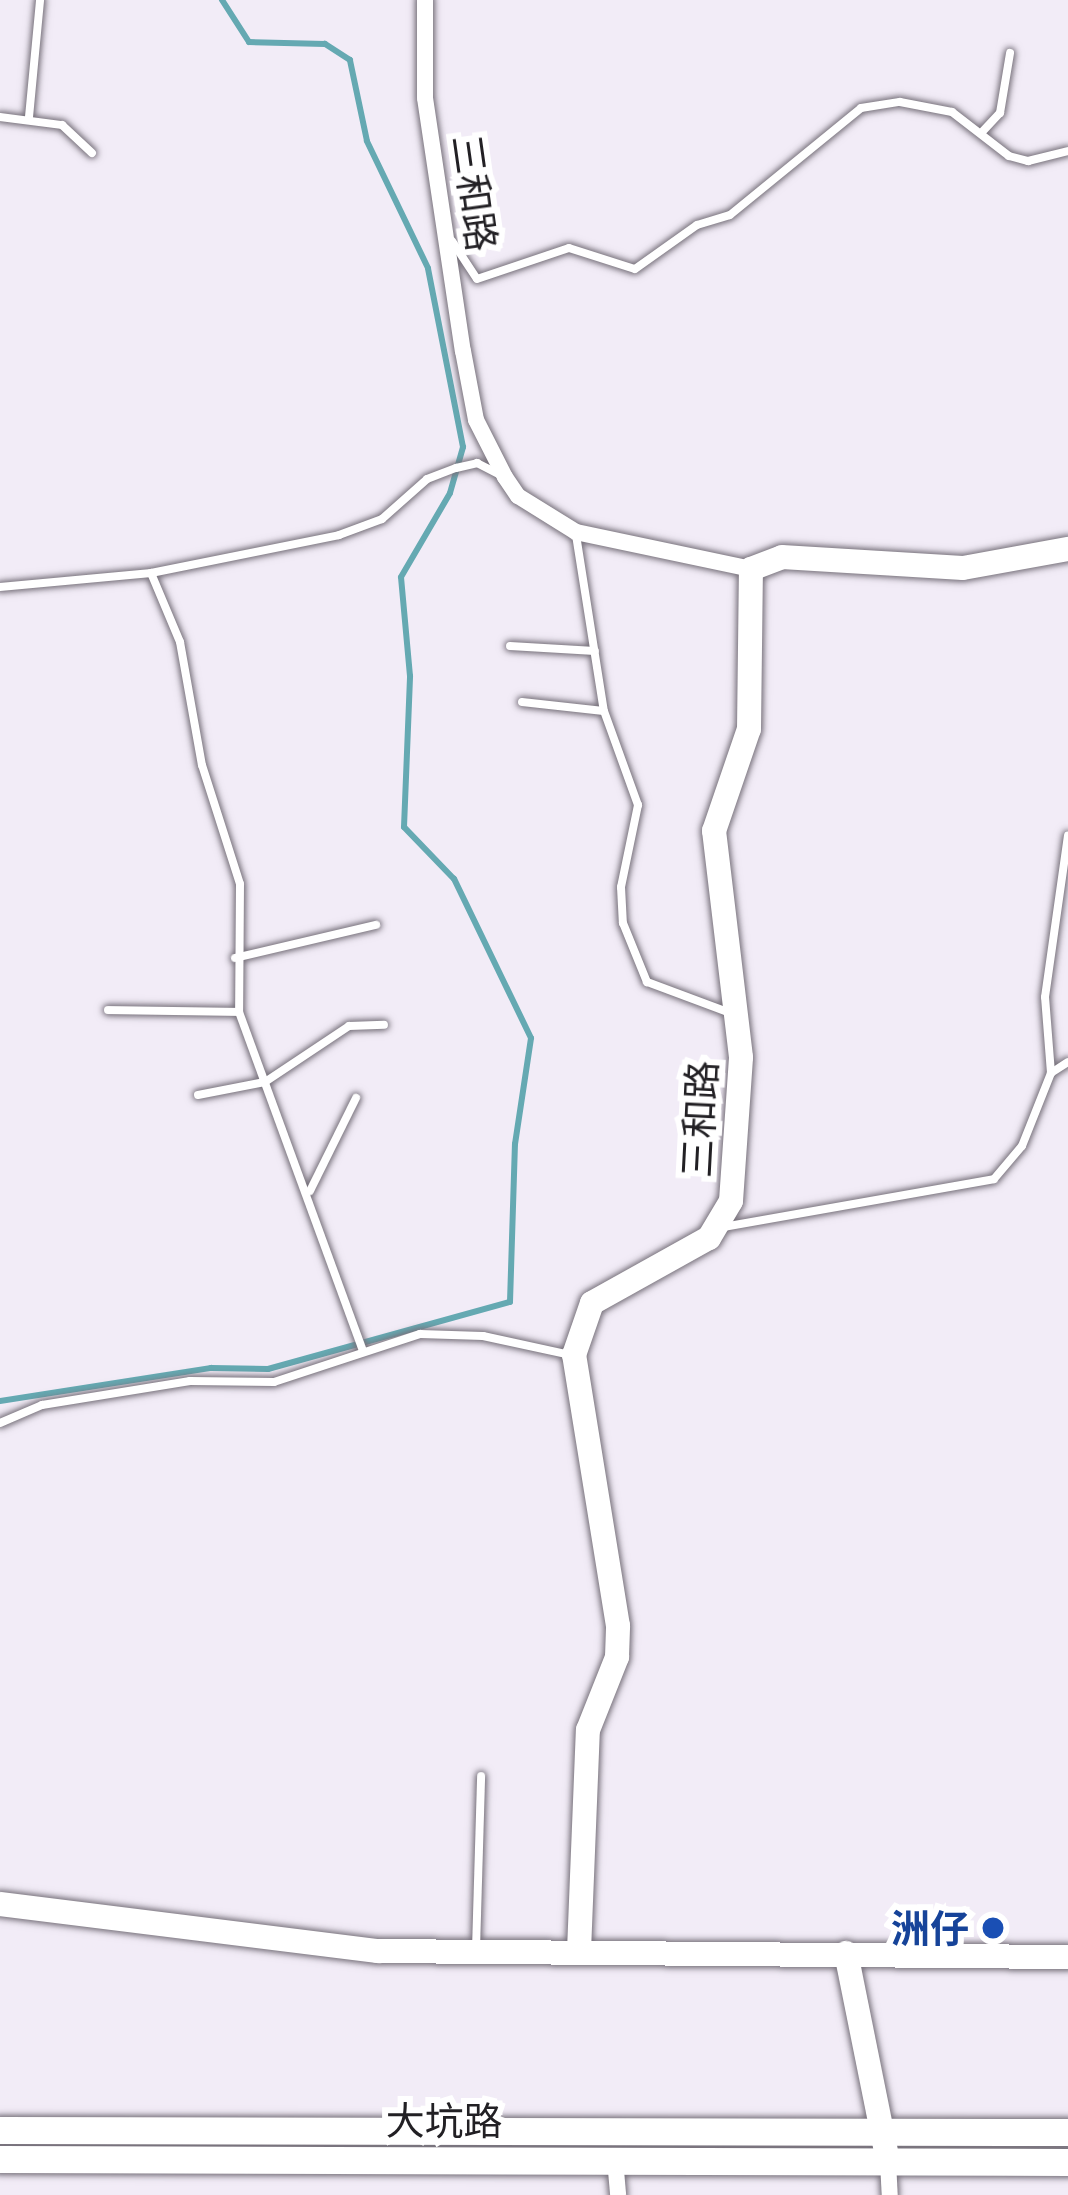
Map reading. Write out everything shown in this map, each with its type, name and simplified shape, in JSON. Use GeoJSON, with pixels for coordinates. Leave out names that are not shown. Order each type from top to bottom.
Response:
{"type":"FeatureCollection","features":[{"type":"Feature","properties":{"kind":"main road","name":"三和路"},"geometry":{"type":"LineString","coordinates":[[574,1355],[592,1303],[678,1260],[718,1228],[731,1201],[740,1118],[714,831],[751,712],[751,569],[782,557],[963,568],[1068,549]]}},
{"type":"Feature","properties":{"kind":"main road"},"geometry":{"type":"LineString","coordinates":[[574,1355],[618,1626],[617,1657],[588,1730],[579,1951]]}},
{"type":"Feature","properties":{"kind":"main road"},"geometry":{"type":"LineString","coordinates":[[0,1904],[378,1951],[1068,1957]]}},
{"type":"Feature","properties":{"kind":"main road"},"geometry":{"type":"LineString","coordinates":[[846,1953],[888,2162]]}},
{"type":"Feature","properties":{"kind":"main road","name":"大坑路"},"geometry":{"type":"LineString","coordinates":[[0,2130],[1068,2132]]}},
{"type":"Feature","properties":{"kind":"main road","name":"大坑路"},"geometry":{"type":"LineString","coordinates":[[0,2159],[1068,2162]]}},
{"type":"Feature","properties":{"kind":"street","name":"三和路"},"geometry":{"type":"LineString","coordinates":[[425,0],[425,98],[441,223],[476,420],[505,477],[518,496],[576,532],[751,569]]}},
{"type":"Feature","properties":{"kind":"street"},"geometry":{"type":"LineString","coordinates":[[615,2159],[618,2195]]}},
{"type":"Feature","properties":{"kind":"street"},"geometry":{"type":"LineString","coordinates":[[888,2162],[890,2195]]}},
{"type":"Feature","properties":{"kind":"lane"},"geometry":{"type":"LineString","coordinates":[[29,117],[40,0]]}},
{"type":"Feature","properties":{"kind":"lane"},"geometry":{"type":"LineString","coordinates":[[982,131],[1000,112],[1010,53]]}},
{"type":"Feature","properties":{"kind":"lane"},"geometry":{"type":"LineString","coordinates":[[441,223],[477,279],[569,248],[635,269],[697,226],[730,215],[861,108],[900,102],[952,112],[1009,156],[1028,161],[1068,151]]}},
{"type":"Feature","properties":{"kind":"lane"},"geometry":{"type":"LineString","coordinates":[[0,117],[62,124],[92,153]]}},
{"type":"Feature","properties":{"kind":"lane"},"geometry":{"type":"LineString","coordinates":[[0,587],[151,573],[339,535],[382,519],[427,478],[477,463],[505,477]]}},
{"type":"Feature","properties":{"kind":"lane"},"geometry":{"type":"LineString","coordinates":[[576,532],[604,711],[638,805],[621,887],[634,956],[647,982],[671,997],[734,1014]]}},
{"type":"Feature","properties":{"kind":"lane"},"geometry":{"type":"LineString","coordinates":[[151,573],[180,642],[202,765],[240,884],[235,958],[239,1012],[310,1191],[317,1242],[363,1351]]}},
{"type":"Feature","properties":{"kind":"lane"},"geometry":{"type":"LineString","coordinates":[[510,646],[595,651]]}},
{"type":"Feature","properties":{"kind":"lane"},"geometry":{"type":"LineString","coordinates":[[522,702],[604,711]]}},
{"type":"Feature","properties":{"kind":"lane"},"geometry":{"type":"LineString","coordinates":[[718,1228],[994,1179],[1022,1146],[1051,1073],[1046,997],[1068,836]]}},
{"type":"Feature","properties":{"kind":"lane"},"geometry":{"type":"LineString","coordinates":[[235,958],[376,925]]}},
{"type":"Feature","properties":{"kind":"lane"},"geometry":{"type":"LineString","coordinates":[[108,1010],[239,1012]]}},
{"type":"Feature","properties":{"kind":"lane"},"geometry":{"type":"LineString","coordinates":[[198,1096],[265,1082],[341,1029],[384,1025]]}},
{"type":"Feature","properties":{"kind":"lane"},"geometry":{"type":"LineString","coordinates":[[1051,1073],[1068,1062]]}},
{"type":"Feature","properties":{"kind":"lane"},"geometry":{"type":"LineString","coordinates":[[310,1191],[356,1098]]}},
{"type":"Feature","properties":{"kind":"lane"},"geometry":{"type":"LineString","coordinates":[[0,1423],[42,1405],[190,1381],[274,1382],[420,1334],[483,1336],[574,1355]]}},
{"type":"Feature","properties":{"kind":"lane"},"geometry":{"type":"LineString","coordinates":[[476,1951],[481,1777]]}},
{"type":"Feature","properties":{"kind":"waterway"},"geometry":{"type":"LineString","coordinates":[[0,1401],[211,1368],[268,1369],[510,1302],[515,1144],[531,1038],[454,879],[404,827],[410,676],[401,577],[450,493],[463,447],[428,268],[367,141],[350,60],[325,44],[249,42],[222,0]]}},
{"type":"Feature","properties":{"kind":"place","name":"洲仔"},"geometry":{"type":"Point","coordinates":[993,1928]}}]}
